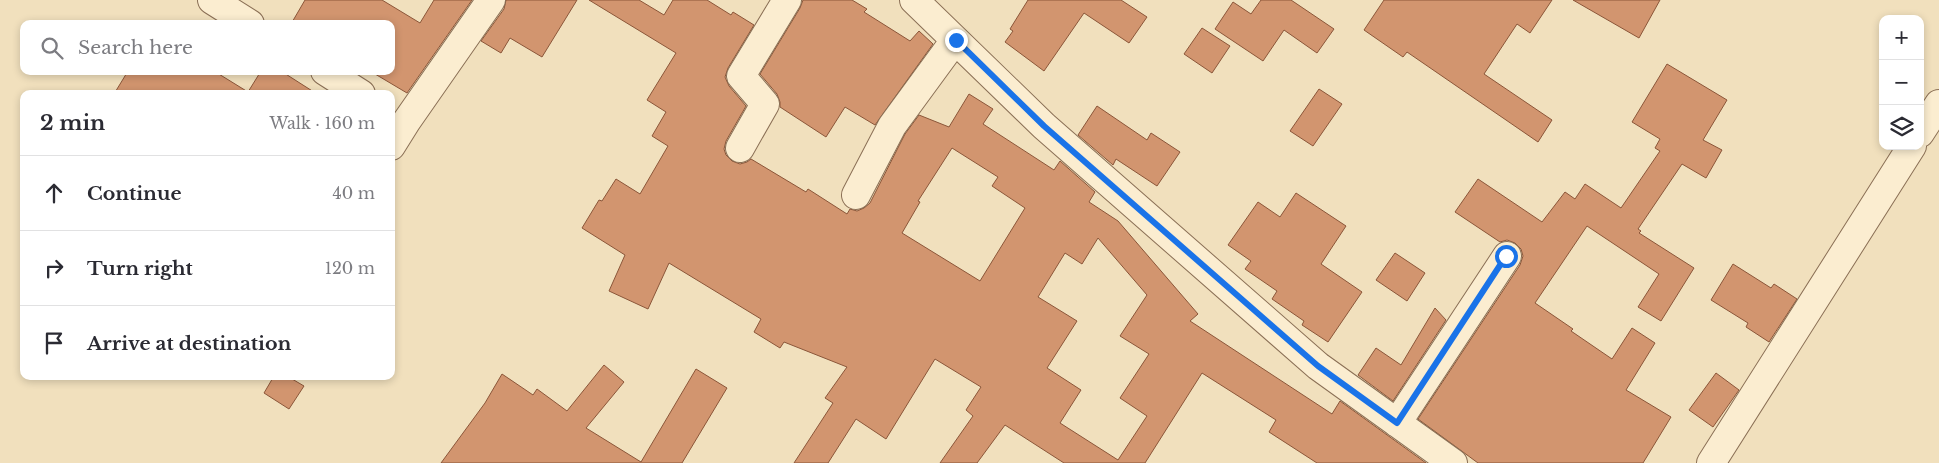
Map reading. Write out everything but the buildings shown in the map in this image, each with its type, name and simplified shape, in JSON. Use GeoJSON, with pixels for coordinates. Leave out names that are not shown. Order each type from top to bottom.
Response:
{"type":"FeatureCollection","features":[{"type":"Feature","properties":{"kind":"street"},"geometry":{"type":"LineString","coordinates":[[212,0],[244,20]]}},
{"type":"Feature","properties":{"kind":"street"},"geometry":{"type":"LineString","coordinates":[[398,118],[491,0]]}},
{"type":"Feature","properties":{"kind":"street"},"geometry":{"type":"LineString","coordinates":[[740,148],[765,104],[741,76],[787,0]]}},
{"type":"Feature","properties":{"kind":"street"},"geometry":{"type":"LineString","coordinates":[[914,0],[1044,126],[1318,366],[1453,463]]}},
{"type":"Feature","properties":{"kind":"street"},"geometry":{"type":"LineString","coordinates":[[856,195],[892,126],[956,40]]}},
{"type":"Feature","properties":{"kind":"street"},"geometry":{"type":"LineString","coordinates":[[331,75],[355,90]]}},
{"type":"Feature","properties":{"kind":"street"},"geometry":{"type":"LineString","coordinates":[[1924,127],[1939,104]]}},
{"type":"Feature","properties":{"kind":"street"},"geometry":{"type":"LineString","coordinates":[[1711,463],[1909,150]]}},
{"type":"Feature","properties":{"kind":"street"},"geometry":{"type":"LineString","coordinates":[[1397,423],[1506,256]]}},
{"type":"Feature","properties":{"kind":"route"},"geometry":{"type":"LineString","coordinates":[[956,40],[1044,126],[1318,366],[1397,423],[1506,256]]}}]}
